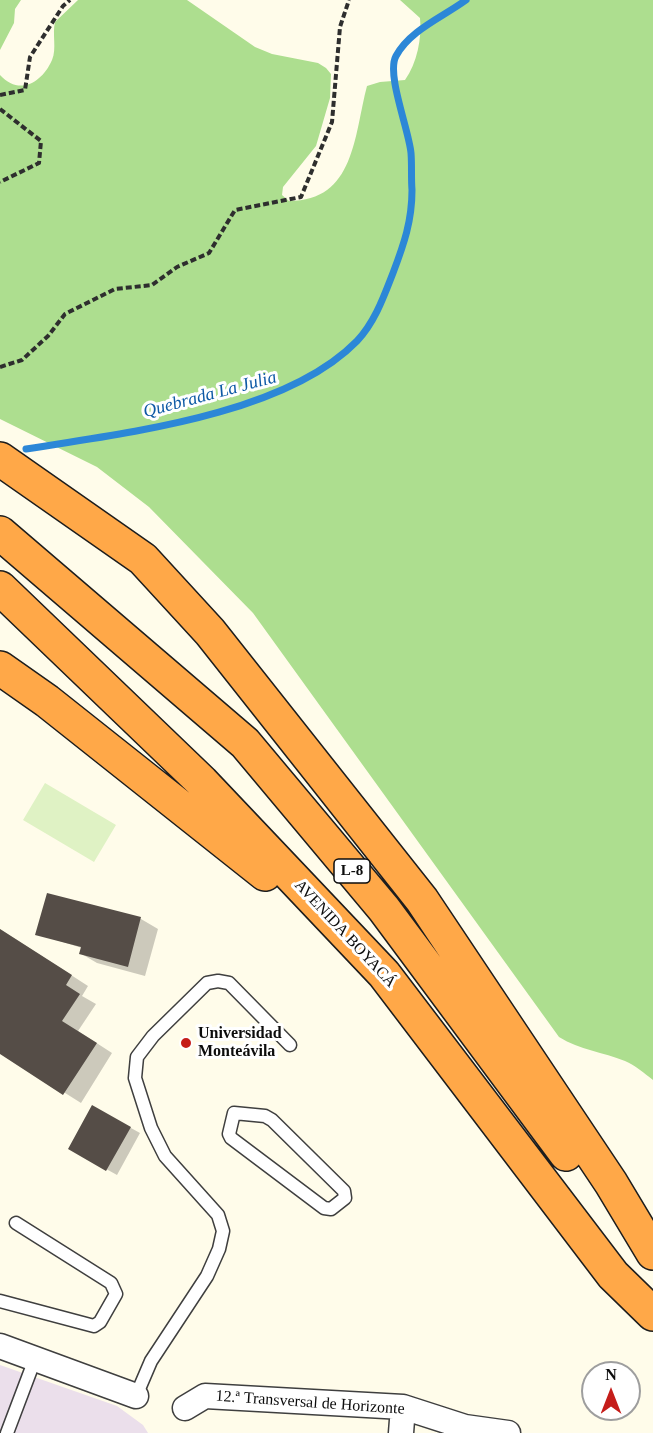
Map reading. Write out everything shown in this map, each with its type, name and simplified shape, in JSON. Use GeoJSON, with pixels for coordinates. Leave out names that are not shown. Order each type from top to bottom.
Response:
{"type":"FeatureCollection","features":[{"type":"Feature","properties":{"kind":"highway"},"geometry":{"type":"LineString","coordinates":[[0,459],[143,559],[210,632],[422,900],[611,1183],[653,1254]]}},
{"type":"Feature","properties":{"kind":"highway","name":"L-8"},"geometry":{"type":"LineString","coordinates":[[0,533],[245,743],[384,909],[582,1176],[653,1254]]}},
{"type":"Feature","properties":{"kind":"highway","name":"AVENIDA BOYACÁ"},"geometry":{"type":"LineString","coordinates":[[0,588],[202,782],[384,974],[613,1275],[653,1314]]}},
{"type":"Feature","properties":{"kind":"highway"},"geometry":{"type":"LineString","coordinates":[[0,668],[47,701],[224,840],[384,974]]}},
{"type":"Feature","properties":{"kind":"street"},"geometry":{"type":"LineString","coordinates":[[0,1346],[136,1396]]}},
{"type":"Feature","properties":{"kind":"street","name":"12.ª Transversal de Horizonte"},"geometry":{"type":"LineString","coordinates":[[185,1408],[205,1396],[403,1407],[465,1427],[508,1433]]}},
{"type":"Feature","properties":{"kind":"street"},"geometry":{"type":"LineString","coordinates":[[401,1433],[403,1407]]}},
{"type":"Feature","properties":{"kind":"lane"},"geometry":{"type":"LineString","coordinates":[[136,1396],[151,1361],[207,1276],[219,1249],[223,1231],[218,1215],[165,1156],[151,1128],[135,1078],[137,1057],[153,1035],[207,983],[218,981],[229,982],[290,1045]]}},
{"type":"Feature","properties":{"kind":"lane"},"geometry":{"type":"LineString","coordinates":[[234,1113],[266,1116],[272,1120],[344,1191],[345,1198],[331,1209],[324,1208],[231,1138],[229,1134],[234,1113]]}},
{"type":"Feature","properties":{"kind":"lane"},"geometry":{"type":"LineString","coordinates":[[0,1301],[94,1326],[100,1322],[116,1294],[111,1283],[16,1223]]}},
{"type":"Feature","properties":{"kind":"lane"},"geometry":{"type":"LineString","coordinates":[[7,1433],[35,1359]]}},
{"type":"Feature","properties":{"kind":"path"},"geometry":{"type":"LineString","coordinates":[[0,95],[25,90],[30,57],[63,6],[70,0]]}},
{"type":"Feature","properties":{"kind":"path"},"geometry":{"type":"LineString","coordinates":[[0,367],[22,360],[48,336],[65,314],[115,289],[152,285],[177,267],[209,253],[235,210],[301,196],[332,122],[340,27],[349,0]]}},
{"type":"Feature","properties":{"kind":"path"},"geometry":{"type":"LineString","coordinates":[[0,109],[41,141],[39,163],[0,182]]}},
{"type":"Feature","properties":{"kind":"shaded area"},"geometry":{"type":"Polygon","coordinates":[[[0,1365],[117,1406],[143,1425],[148,1433],[0,1433],[0,1365]]]}},
{"type":"Feature","properties":{"kind":"green space"},"geometry":{"type":"Polygon","coordinates":[[[0,0],[21,0],[15,9],[14,23],[0,50],[0,0]]]}},
{"type":"Feature","properties":{"kind":"green space"},"geometry":{"type":"Polygon","coordinates":[[[78,0],[187,0],[255,47],[272,54],[318,63],[326,68],[331,74],[330,98],[316,146],[283,187],[282,195],[289,201],[311,198],[327,190],[339,178],[354,144],[367,86],[380,82],[405,80],[413,66],[418,50],[420,18],[400,0],[653,0],[653,1080],[629,1063],[575,1045],[559,1037],[253,613],[149,507],[97,467],[0,419],[0,75],[15,85],[22,86],[42,75],[53,56],[55,22],[78,0]]]}},
{"type":"Feature","properties":{"kind":"green space"},"geometry":{"type":"Polygon","coordinates":[[[45,783],[116,825],[94,862],[23,820],[45,783]]]}},
{"type":"Feature","properties":{"kind":"building"},"geometry":{"type":"Polygon","coordinates":[[[47,893],[141,917],[128,967],[79,954],[81,947],[35,935],[47,893]]]}},
{"type":"Feature","properties":{"kind":"building"},"geometry":{"type":"Polygon","coordinates":[[[0,929],[72,975],[66,985],[80,994],[62,1021],[97,1043],[63,1095],[0,1054],[0,929]]]}},
{"type":"Feature","properties":{"kind":"building"},"geometry":{"type":"Polygon","coordinates":[[[92,1105],[131,1127],[106,1171],[68,1149],[92,1105]]]}},
{"type":"Feature","properties":{"kind":"waterway","name":"Quebrada La Julia"},"geometry":{"type":"LineString","coordinates":[[26,449],[156,427],[202,417],[247,403],[289,387],[326,366],[357,341],[369,326],[382,300],[404,242],[411,212],[411,153],[396,89],[394,76],[396,56],[418,31],[466,0]]}},
{"type":"Feature","properties":{"kind":"place","name":"Universidad Monteávila"},"geometry":{"type":"Point","coordinates":[186,1043]}}]}
